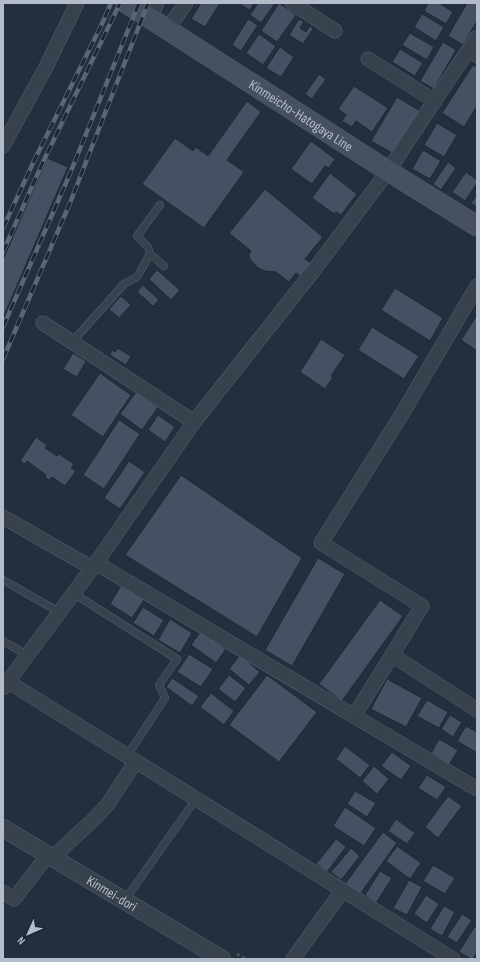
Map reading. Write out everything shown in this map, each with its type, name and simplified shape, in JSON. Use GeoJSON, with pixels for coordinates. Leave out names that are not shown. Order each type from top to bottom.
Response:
{"type":"FeatureCollection","features":[{"type":"Feature","properties":{"kind":"main road","name":"Kinmeicho-Hatogaya Line"},"geometry":{"type":"LineString","coordinates":[[126,3],[153,10],[168,28],[388,171],[477,226]]}},
{"type":"Feature","properties":{"kind":"street"},"geometry":{"type":"LineString","coordinates":[[3,146],[46,67],[76,3]]}},
{"type":"Feature","properties":{"kind":"street"},"geometry":{"type":"LineString","coordinates":[[168,28],[186,3]]}},
{"type":"Feature","properties":{"kind":"street"},"geometry":{"type":"LineString","coordinates":[[292,3],[335,31]]}},
{"type":"Feature","properties":{"kind":"street"},"geometry":{"type":"LineString","coordinates":[[453,959],[132,759],[4,683],[60,612],[194,422],[314,270],[388,171],[434,101],[472,56],[477,37]]}},
{"type":"Feature","properties":{"kind":"street"},"geometry":{"type":"LineString","coordinates":[[368,59],[434,101]]}},
{"type":"Feature","properties":{"kind":"street"},"geometry":{"type":"LineString","coordinates":[[354,716],[422,606],[321,543],[402,414],[477,286]]}},
{"type":"Feature","properties":{"kind":"street"},"geometry":{"type":"LineString","coordinates":[[43,323],[194,422]]}},
{"type":"Feature","properties":{"kind":"street"},"geometry":{"type":"LineString","coordinates":[[3,517],[94,565],[477,789]]}},
{"type":"Feature","properties":{"kind":"street"},"geometry":{"type":"LineString","coordinates":[[392,656],[477,710]]}},
{"type":"Feature","properties":{"kind":"street"},"geometry":{"type":"LineString","coordinates":[[3,892],[14,899],[50,856],[94,819],[108,804],[132,759]]}},
{"type":"Feature","properties":{"kind":"street","name":"Kinmei-dori"},"geometry":{"type":"LineString","coordinates":[[3,828],[222,959]]}},
{"type":"Feature","properties":{"kind":"street"},"geometry":{"type":"LineString","coordinates":[[293,959],[343,890]]}},
{"type":"Feature","properties":{"kind":"lane"},"geometry":{"type":"LineString","coordinates":[[160,205],[137,236],[148,248],[150,254],[164,266]]}},
{"type":"Feature","properties":{"kind":"lane"},"geometry":{"type":"LineString","coordinates":[[72,342],[124,284],[137,277],[150,254]]}},
{"type":"Feature","properties":{"kind":"lane"},"geometry":{"type":"LineString","coordinates":[[3,580],[60,612]]}},
{"type":"Feature","properties":{"kind":"lane"},"geometry":{"type":"LineString","coordinates":[[73,593],[177,659],[159,684],[165,698],[132,759]]}},
{"type":"Feature","properties":{"kind":"lane"},"geometry":{"type":"LineString","coordinates":[[3,641],[27,655]]}},
{"type":"Feature","properties":{"kind":"lane"},"geometry":{"type":"LineString","coordinates":[[125,901],[196,799]]}},
{"type":"Feature","properties":{"kind":"building"},"geometry":{"type":"Polygon","coordinates":[[[201,3],[220,3],[205,27],[191,19],[201,3]]]}},
{"type":"Feature","properties":{"kind":"building"},"geometry":{"type":"Polygon","coordinates":[[[243,3],[254,3],[250,10],[241,5],[243,3]]]}},
{"type":"Feature","properties":{"kind":"building"},"geometry":{"type":"Polygon","coordinates":[[[258,3],[275,3],[261,23],[250,15],[258,3]]]}},
{"type":"Feature","properties":{"kind":"building"},"geometry":{"type":"Polygon","coordinates":[[[279,3],[296,15],[277,42],[261,31],[279,3]]]}},
{"type":"Feature","properties":{"kind":"building"},"geometry":{"type":"Polygon","coordinates":[[[428,3],[439,3],[453,12],[446,24],[424,11],[428,3]]]}},
{"type":"Feature","properties":{"kind":"building"},"geometry":{"type":"Polygon","coordinates":[[[467,3],[477,3],[477,21],[463,45],[448,36],[467,3]]]}},
{"type":"Feature","properties":{"kind":"building"},"geometry":{"type":"Polygon","coordinates":[[[422,14],[444,27],[436,41],[414,27],[422,14]]]}},
{"type":"Feature","properties":{"kind":"building"},"geometry":{"type":"Polygon","coordinates":[[[248,19],[258,25],[241,51],[232,45],[248,19]]]}},
{"type":"Feature","properties":{"kind":"building"},"geometry":{"type":"Polygon","coordinates":[[[299,19],[304,22],[300,28],[306,32],[310,26],[313,29],[303,44],[289,35],[299,19]]]}},
{"type":"Feature","properties":{"kind":"building"},"geometry":{"type":"Polygon","coordinates":[[[410,33],[434,47],[427,60],[402,45],[410,33]]]}},
{"type":"Feature","properties":{"kind":"building"},"geometry":{"type":"Polygon","coordinates":[[[259,34],[276,46],[263,65],[246,53],[259,34]]]}},
{"type":"Feature","properties":{"kind":"building"},"geometry":{"type":"Polygon","coordinates":[[[443,42],[456,50],[434,89],[420,81],[443,42]]]}},
{"type":"Feature","properties":{"kind":"building"},"geometry":{"type":"Polygon","coordinates":[[[280,47],[294,57],[281,77],[266,68],[280,47]]]}},
{"type":"Feature","properties":{"kind":"building"},"geometry":{"type":"Polygon","coordinates":[[[400,49],[423,63],[415,76],[392,62],[400,49]]]}},
{"type":"Feature","properties":{"kind":"building"},"geometry":{"type":"Polygon","coordinates":[[[473,65],[477,67],[477,106],[464,127],[442,113],[473,65]]]}},
{"type":"Feature","properties":{"kind":"building"},"geometry":{"type":"Polygon","coordinates":[[[319,74],[326,79],[312,99],[305,94],[319,74]]]}},
{"type":"Feature","properties":{"kind":"building"},"geometry":{"type":"Polygon","coordinates":[[[354,86],[388,108],[372,132],[356,121],[352,127],[342,121],[346,115],[338,109],[354,86]]]}},
{"type":"Feature","properties":{"kind":"building"},"geometry":{"type":"Polygon","coordinates":[[[397,97],[420,111],[394,154],[371,141],[397,97]]]}},
{"type":"Feature","properties":{"kind":"building"},"geometry":{"type":"Polygon","coordinates":[[[247,101],[261,112],[227,160],[244,172],[204,228],[142,184],[175,138],[193,151],[196,147],[208,156],[247,101]]]}},
{"type":"Feature","properties":{"kind":"building"},"geometry":{"type":"Polygon","coordinates":[[[437,123],[457,135],[444,157],[424,145],[437,123]]]}},
{"type":"Feature","properties":{"kind":"building"},"geometry":{"type":"Polygon","coordinates":[[[311,141],[335,159],[329,168],[325,166],[312,184],[291,169],[311,141]]]}},
{"type":"Feature","properties":{"kind":"building"},"geometry":{"type":"Polygon","coordinates":[[[423,150],[441,161],[430,179],[412,169],[423,150]]]}},
{"type":"Feature","properties":{"kind":"building"},"geometry":{"type":"Polygon","coordinates":[[[47,158],[68,167],[3,318],[3,260],[47,158]]]}},
{"type":"Feature","properties":{"kind":"building"},"geometry":{"type":"Polygon","coordinates":[[[448,162],[456,168],[441,190],[433,184],[448,162]]]}},
{"type":"Feature","properties":{"kind":"building"},"geometry":{"type":"Polygon","coordinates":[[[466,172],[477,180],[477,183],[465,201],[452,192],[466,172]]]}},
{"type":"Feature","properties":{"kind":"building"},"geometry":{"type":"Polygon","coordinates":[[[330,173],[357,194],[341,215],[336,212],[334,214],[312,198],[330,173]]]}},
{"type":"Feature","properties":{"kind":"building"},"geometry":{"type":"Polygon","coordinates":[[[265,189],[323,237],[305,259],[311,263],[300,276],[296,273],[289,282],[276,272],[265,271],[258,268],[250,259],[249,255],[251,251],[229,233],[265,189]]]}},
{"type":"Feature","properties":{"kind":"building"},"geometry":{"type":"Polygon","coordinates":[[[477,195],[477,207],[471,203],[477,195]]]}},
{"type":"Feature","properties":{"kind":"building"},"geometry":{"type":"Polygon","coordinates":[[[157,270],[180,290],[171,300],[149,279],[157,270]]]}},
{"type":"Feature","properties":{"kind":"building"},"geometry":{"type":"Polygon","coordinates":[[[143,285],[159,300],[153,306],[137,292],[143,285]]]}},
{"type":"Feature","properties":{"kind":"building"},"geometry":{"type":"Polygon","coordinates":[[[395,288],[443,318],[430,341],[381,310],[395,288]]]}},
{"type":"Feature","properties":{"kind":"building"},"geometry":{"type":"Polygon","coordinates":[[[121,296],[131,305],[119,318],[109,309],[121,296]]]}},
{"type":"Feature","properties":{"kind":"building"},"geometry":{"type":"Polygon","coordinates":[[[477,315],[477,351],[461,340],[477,315]]]}},
{"type":"Feature","properties":{"kind":"building"},"geometry":{"type":"Polygon","coordinates":[[[372,327],[419,356],[404,379],[358,350],[372,327]]]}},
{"type":"Feature","properties":{"kind":"building"},"geometry":{"type":"Polygon","coordinates":[[[321,339],[345,355],[331,376],[333,377],[325,389],[300,372],[321,339]]]}},
{"type":"Feature","properties":{"kind":"building"},"geometry":{"type":"Polygon","coordinates":[[[117,348],[131,356],[126,365],[110,355],[112,350],[115,352],[117,348]]]}},
{"type":"Feature","properties":{"kind":"building"},"geometry":{"type":"Polygon","coordinates":[[[73,353],[86,361],[77,377],[63,369],[73,353]]]}},
{"type":"Feature","properties":{"kind":"building"},"geometry":{"type":"Polygon","coordinates":[[[100,373],[131,395],[103,437],[71,415],[100,373]]]}},
{"type":"Feature","properties":{"kind":"building"},"geometry":{"type":"Polygon","coordinates":[[[136,392],[158,407],[142,430],[120,414],[136,392]]]}},
{"type":"Feature","properties":{"kind":"building"},"geometry":{"type":"Polygon","coordinates":[[[158,415],[175,427],[165,442],[148,430],[158,415]]]}},
{"type":"Feature","properties":{"kind":"building"},"geometry":{"type":"Polygon","coordinates":[[[119,420],[140,434],[104,489],[83,475],[119,420]]]}},
{"type":"Feature","properties":{"kind":"building"},"geometry":{"type":"Polygon","coordinates":[[[36,437],[47,445],[45,448],[57,456],[59,454],[74,464],[71,468],[76,471],[65,486],[52,477],[49,480],[45,477],[46,475],[27,461],[25,464],[20,461],[36,437]]]}},
{"type":"Feature","properties":{"kind":"building"},"geometry":{"type":"Polygon","coordinates":[[[129,461],[145,472],[120,509],[104,498],[129,461]]]}},
{"type":"Feature","properties":{"kind":"building"},"geometry":{"type":"Polygon","coordinates":[[[181,475],[302,558],[257,637],[125,555],[181,475]]]}},
{"type":"Feature","properties":{"kind":"building"},"geometry":{"type":"Polygon","coordinates":[[[318,558],[345,574],[292,666],[265,650],[318,558]]]}},
{"type":"Feature","properties":{"kind":"building"},"geometry":{"type":"Polygon","coordinates":[[[123,582],[146,597],[132,618],[110,604],[123,582]]]}},
{"type":"Feature","properties":{"kind":"building"},"geometry":{"type":"Polygon","coordinates":[[[380,600],[403,616],[342,701],[319,684],[380,600]]]}},
{"type":"Feature","properties":{"kind":"building"},"geometry":{"type":"Polygon","coordinates":[[[143,607],[164,620],[154,636],[133,623],[143,607]]]}},
{"type":"Feature","properties":{"kind":"building"},"geometry":{"type":"Polygon","coordinates":[[[170,619],[192,633],[180,653],[158,640],[170,619]]]}},
{"type":"Feature","properties":{"kind":"building"},"geometry":{"type":"Polygon","coordinates":[[[201,631],[226,649],[216,663],[191,645],[201,631]]]}},
{"type":"Feature","properties":{"kind":"building"},"geometry":{"type":"Polygon","coordinates":[[[189,654],[213,669],[201,687],[177,672],[189,654]]]}},
{"type":"Feature","properties":{"kind":"building"},"geometry":{"type":"Polygon","coordinates":[[[240,655],[260,672],[249,685],[229,669],[240,655]]]}},
{"type":"Feature","properties":{"kind":"building"},"geometry":{"type":"Polygon","coordinates":[[[229,675],[246,688],[235,702],[218,689],[229,675]]]}},
{"type":"Feature","properties":{"kind":"building"},"geometry":{"type":"Polygon","coordinates":[[[267,675],[317,712],[279,762],[229,725],[267,675]]]}},
{"type":"Feature","properties":{"kind":"building"},"geometry":{"type":"Polygon","coordinates":[[[172,678],[199,696],[192,706],[166,687],[172,678]]]}},
{"type":"Feature","properties":{"kind":"building"},"geometry":{"type":"Polygon","coordinates":[[[387,679],[422,698],[406,727],[371,709],[387,679]]]}},
{"type":"Feature","properties":{"kind":"building"},"geometry":{"type":"Polygon","coordinates":[[[211,693],[234,711],[224,725],[200,707],[211,693]]]}},
{"type":"Feature","properties":{"kind":"building"},"geometry":{"type":"Polygon","coordinates":[[[427,700],[448,712],[439,728],[417,716],[427,700]]]}},
{"type":"Feature","properties":{"kind":"building"},"geometry":{"type":"Polygon","coordinates":[[[450,715],[462,722],[453,737],[441,729],[450,715]]]}},
{"type":"Feature","properties":{"kind":"building"},"geometry":{"type":"Polygon","coordinates":[[[466,726],[477,732],[477,753],[457,741],[466,726]]]}},
{"type":"Feature","properties":{"kind":"building"},"geometry":{"type":"Polygon","coordinates":[[[439,739],[458,750],[449,765],[431,753],[439,739]]]}},
{"type":"Feature","properties":{"kind":"building"},"geometry":{"type":"Polygon","coordinates":[[[345,746],[370,765],[360,778],[336,759],[345,746]]]}},
{"type":"Feature","properties":{"kind":"building"},"geometry":{"type":"Polygon","coordinates":[[[392,752],[411,766],[401,780],[381,766],[392,752]]]}},
{"type":"Feature","properties":{"kind":"building"},"geometry":{"type":"Polygon","coordinates":[[[374,766],[389,779],[377,794],[362,781],[374,766]]]}},
{"type":"Feature","properties":{"kind":"building"},"geometry":{"type":"Polygon","coordinates":[[[427,775],[446,787],[437,800],[418,788],[427,775]]]}},
{"type":"Feature","properties":{"kind":"building"},"geometry":{"type":"Polygon","coordinates":[[[355,791],[376,803],[367,817],[347,804],[355,791]]]}},
{"type":"Feature","properties":{"kind":"building"},"geometry":{"type":"Polygon","coordinates":[[[448,796],[462,806],[438,838],[425,827],[448,796]]]}},
{"type":"Feature","properties":{"kind":"building"},"geometry":{"type":"Polygon","coordinates":[[[345,807],[376,828],[364,846],[333,826],[345,807]]]}},
{"type":"Feature","properties":{"kind":"building"},"geometry":{"type":"Polygon","coordinates":[[[396,819],[415,833],[407,844],[388,831],[396,819]]]}},
{"type":"Feature","properties":{"kind":"building"},"geometry":{"type":"Polygon","coordinates":[[[383,832],[397,843],[360,894],[345,884],[383,832]]]}},
{"type":"Feature","properties":{"kind":"building"},"geometry":{"type":"Polygon","coordinates":[[[336,839],[346,847],[327,872],[316,864],[336,839]]]}},
{"type":"Feature","properties":{"kind":"building"},"geometry":{"type":"Polygon","coordinates":[[[397,846],[421,863],[410,879],[386,861],[397,846]]]}},
{"type":"Feature","properties":{"kind":"building"},"geometry":{"type":"Polygon","coordinates":[[[351,848],[360,856],[341,880],[331,872],[351,848]]]}},
{"type":"Feature","properties":{"kind":"building"},"geometry":{"type":"Polygon","coordinates":[[[433,865],[455,878],[445,894],[423,881],[433,865]]]}},
{"type":"Feature","properties":{"kind":"building"},"geometry":{"type":"Polygon","coordinates":[[[380,871],[392,878],[376,903],[365,895],[380,871]]]}},
{"type":"Feature","properties":{"kind":"building"},"geometry":{"type":"Polygon","coordinates":[[[409,880],[422,887],[407,915],[393,908],[409,880]]]}},
{"type":"Feature","properties":{"kind":"building"},"geometry":{"type":"Polygon","coordinates":[[[426,895],[439,904],[427,923],[414,914],[426,895]]]}},
{"type":"Feature","properties":{"kind":"building"},"geometry":{"type":"Polygon","coordinates":[[[444,906],[455,912],[442,936],[430,929],[444,906]]]}},
{"type":"Feature","properties":{"kind":"building"},"geometry":{"type":"Polygon","coordinates":[[[462,914],[472,920],[457,943],[447,937],[462,914]]]}},
{"type":"Feature","properties":{"kind":"building"},"geometry":{"type":"Polygon","coordinates":[[[475,926],[477,927],[477,952],[473,959],[471,959],[459,952],[475,926]]]}},
{"type":"Feature","properties":{"kind":"railway"},"geometry":{"type":"LineString","coordinates":[[3,228],[111,3]]}},
{"type":"Feature","properties":{"kind":"railway"},"geometry":{"type":"LineString","coordinates":[[3,252],[43,162],[120,3]]}},
{"type":"Feature","properties":{"kind":"railway"},"geometry":{"type":"LineString","coordinates":[[3,327],[69,176],[139,3]]}},
{"type":"Feature","properties":{"kind":"railway"},"geometry":{"type":"LineString","coordinates":[[3,359],[70,203],[148,3]]}}]}
